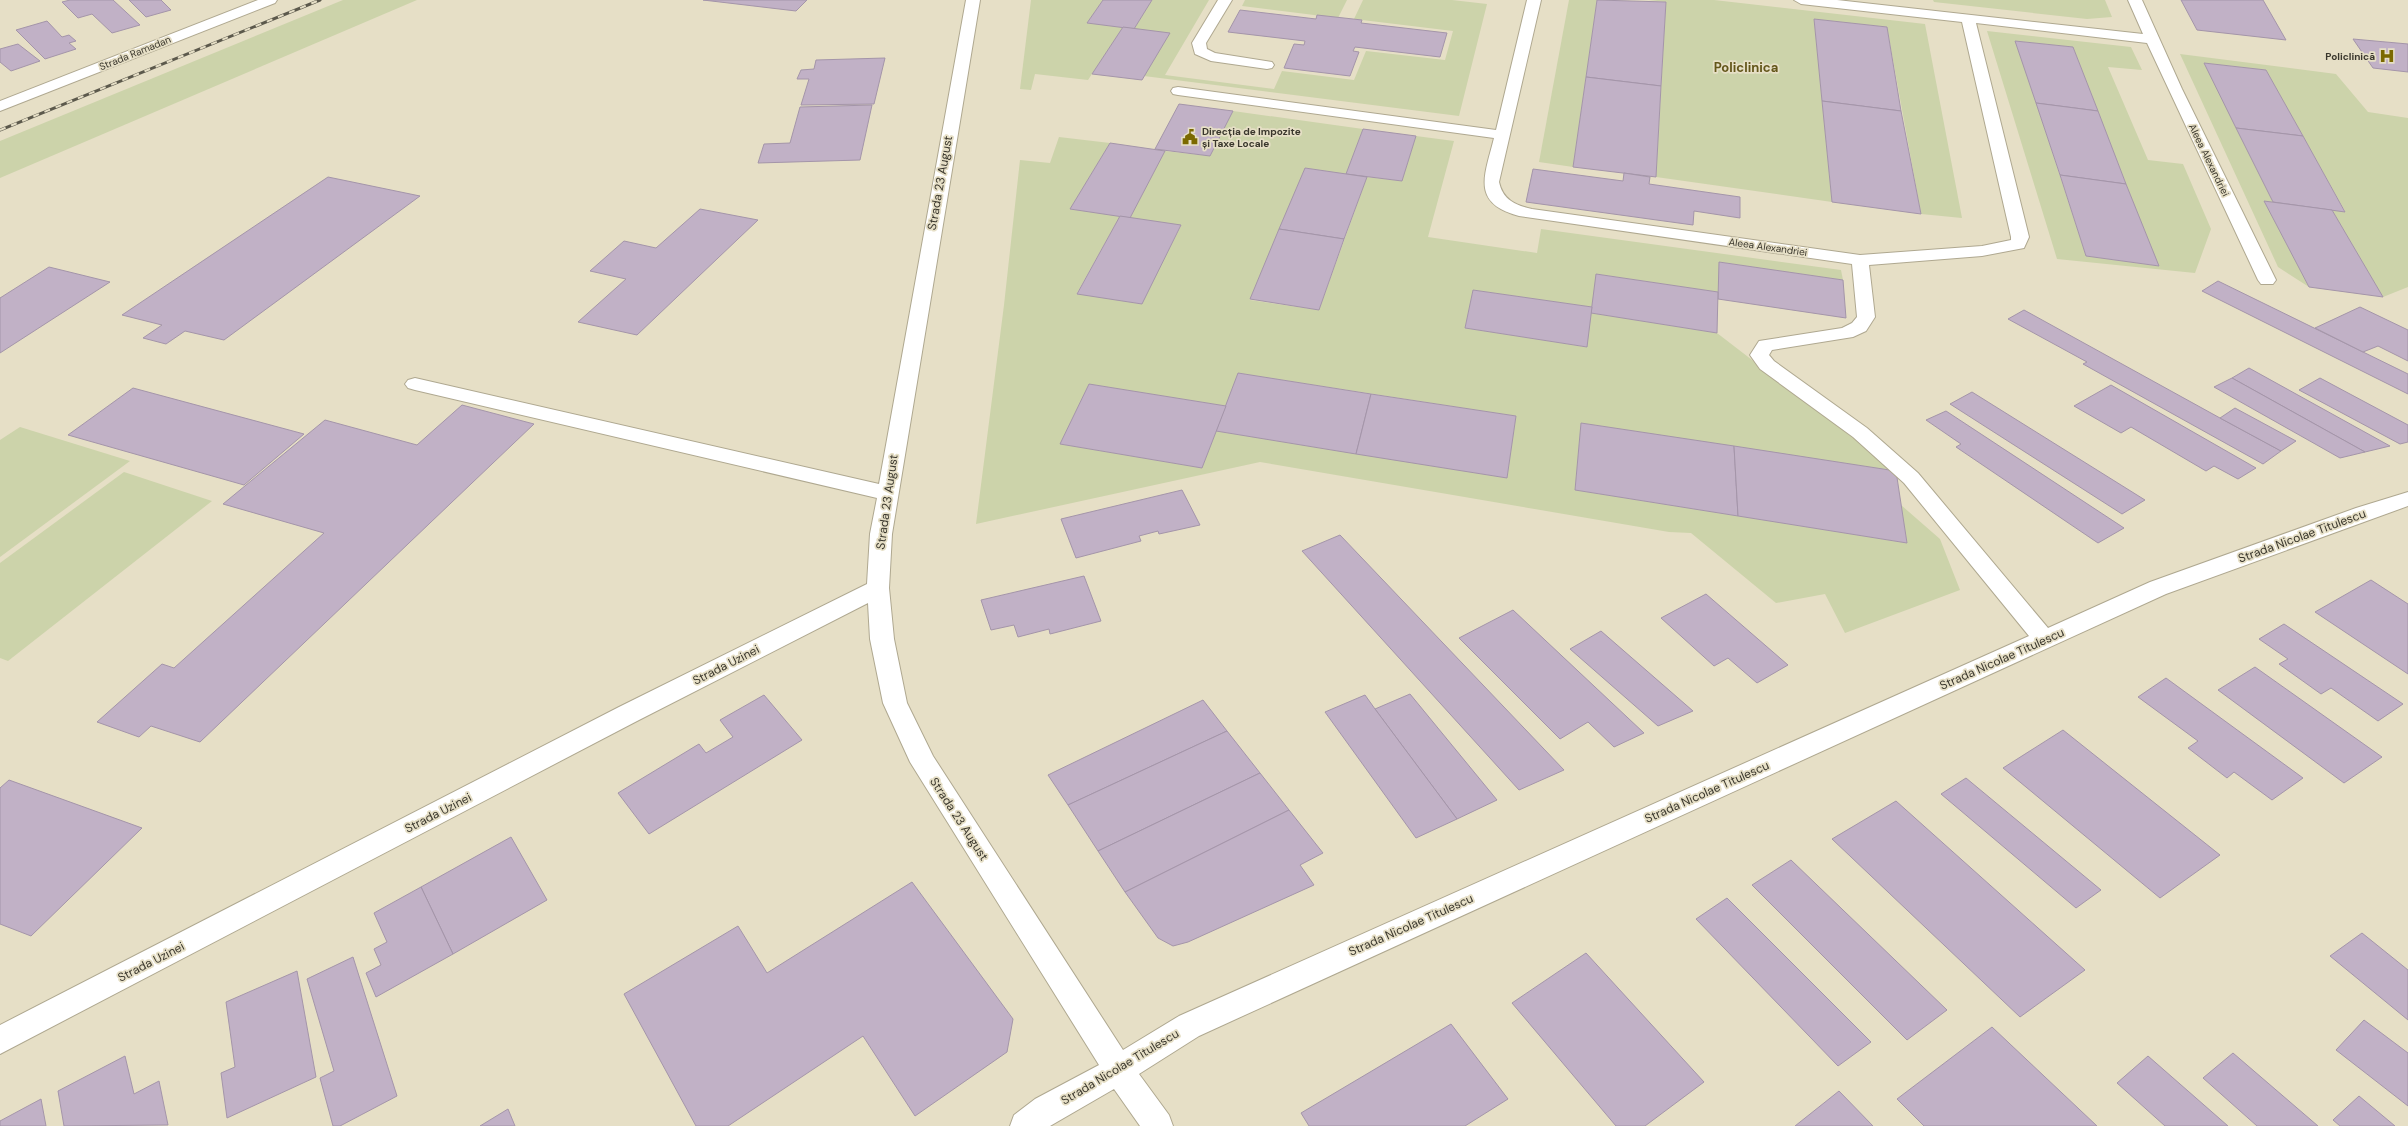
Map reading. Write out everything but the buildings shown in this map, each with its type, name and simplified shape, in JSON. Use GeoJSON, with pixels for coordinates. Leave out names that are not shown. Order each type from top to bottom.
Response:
{"type":"FeatureCollection","features":[{"type":"Feature","properties":{"kind":"street","name":"Strada Ramadan"},"geometry":{"type":"LineString","coordinates":[[0,106],[270,0]]}},
{"type":"Feature","properties":{"kind":"street","name":"Strada 23 August"},"geometry":{"type":"LineString","coordinates":[[973,0],[881,534],[878,588],[882,639],[895,703],[923,762],[1119,1070],[1158,1126]]}},
{"type":"Feature","properties":{"kind":"street"},"geometry":{"type":"LineString","coordinates":[[1225,0],[1199,43],[1200,51],[1212,57],[1267,64]]}},
{"type":"Feature","properties":{"kind":"street","name":"Aleea Alexandriei"},"geometry":{"type":"LineString","coordinates":[[1534,0],[1490,182],[1495,198],[1510,209],[1542,216],[1860,260],[1982,251],[2018,244],[2020,237],[1968,19]]}},
{"type":"Feature","properties":{"kind":"street"},"geometry":{"type":"LineString","coordinates":[[1801,0],[2153,39]]}},
{"type":"Feature","properties":{"kind":"street","name":"Aleea Alexandriei"},"geometry":{"type":"LineString","coordinates":[[2135,0],[2267,280]]}},
{"type":"Feature","properties":{"kind":"street"},"geometry":{"type":"LineString","coordinates":[[1178,91],[1502,135]]}},
{"type":"Feature","properties":{"kind":"street"},"geometry":{"type":"LineString","coordinates":[[1860,260],[1866,317],[1859,327],[1846,332],[1766,345],[1759,354],[1767,365],[1862,433],[1888,455],[1911,478],[2045,640]]}},
{"type":"Feature","properties":{"kind":"street"},"geometry":{"type":"LineString","coordinates":[[415,384],[888,493]]}},
{"type":"Feature","properties":{"kind":"street","name":"Strada Nicolae Titulescu"},"geometry":{"type":"LineString","coordinates":[[1025,1126],[1046,1110],[1119,1070],[1189,1026],[2158,588],[2364,513],[2408,499]]}},
{"type":"Feature","properties":{"kind":"street","name":"Strada Uzinei"},"geometry":{"type":"LineString","coordinates":[[0,1040],[628,714],[878,588]]}},
{"type":"Feature","properties":{"kind":"green space"},"geometry":{"type":"Polygon","coordinates":[[[343,0],[417,0],[0,178],[0,141],[343,0]]]}},
{"type":"Feature","properties":{"kind":"green space"},"geometry":{"type":"Polygon","coordinates":[[[1031,0],[1103,0],[1087,23],[1123,27],[1088,80],[1035,74],[1031,90],[1020,89],[1031,0]]]}},
{"type":"Feature","properties":{"kind":"green space"},"geometry":{"type":"Polygon","coordinates":[[[1152,0],[1209,0],[1165,75],[1274,89],[1282,71],[1354,80],[1366,51],[1445,60],[1453,31],[1354,19],[1363,0],[1452,0],[1487,4],[1459,116],[1144,76],[1170,33],[1134,29],[1152,0]]]}},
{"type":"Feature","properties":{"kind":"green space"},"geometry":{"type":"Polygon","coordinates":[[[1245,0],[1347,0],[1338,18],[1242,6],[1245,0]]]}},
{"type":"Feature","properties":{"kind":"green space"},"geometry":{"type":"Polygon","coordinates":[[[1569,0],[1597,0],[1573,167],[1539,162],[1569,0]]]}},
{"type":"Feature","properties":{"kind":"green space"},"geometry":{"type":"Polygon","coordinates":[[[1649,0],[1714,0],[1925,24],[1962,218],[1921,214],[1887,27],[1814,19],[1832,202],[1656,177],[1666,2],[1649,0]]]}},
{"type":"Feature","properties":{"kind":"green space"},"geometry":{"type":"Polygon","coordinates":[[[1933,0],[2105,0],[2112,17],[2087,19],[1934,2],[1933,0]]]}},
{"type":"Feature","properties":{"kind":"green space"},"geometry":{"type":"Polygon","coordinates":[[[1987,31],[2131,47],[2142,70],[2108,67],[2148,160],[2183,164],[2211,229],[2195,273],[2057,259],[1987,31]],[[2016,41],[2086,256],[2158,266],[2073,47],[2016,41]]]}},
{"type":"Feature","properties":{"kind":"green space"},"geometry":{"type":"Polygon","coordinates":[[[2180,54],[2336,74],[2368,112],[2408,118],[2408,287],[2383,297],[2332,210],[2345,211],[2266,70],[2205,63],[2273,202],[2265,202],[2309,287],[2278,267],[2180,54]]]}},
{"type":"Feature","properties":{"kind":"green space"},"geometry":{"type":"Polygon","coordinates":[[[1233,111],[1363,129],[1346,174],[1305,168],[1250,300],[1319,310],[1367,177],[1402,181],[1416,136],[1454,141],[1428,237],[1537,253],[1541,229],[1841,270],[1843,280],[1720,262],[1718,292],[1597,274],[1592,307],[1473,290],[1465,328],[1586,347],[1591,313],[1717,333],[1896,471],[1581,423],[1575,490],[1907,543],[1901,505],[1940,539],[1960,590],[1845,633],[1825,594],[1776,603],[1691,533],[1669,532],[1260,462],[976,524],[1004,305],[1020,160],[1050,163],[1059,137],[1110,143],[1070,209],[1120,216],[1077,293],[1141,304],[1181,226],[1130,218],[1165,151],[1210,156],[1233,111]],[[1238,373],[1226,406],[1089,384],[1060,444],[1202,468],[1216,431],[1507,478],[1516,416],[1238,373]]]}},
{"type":"Feature","properties":{"kind":"green space"},"geometry":{"type":"Polygon","coordinates":[[[20,427],[130,461],[0,557],[0,440],[20,427]]]}},
{"type":"Feature","properties":{"kind":"green space"},"geometry":{"type":"Polygon","coordinates":[[[124,472],[212,501],[8,661],[0,658],[0,563],[124,472]]]}},
{"type":"Feature","properties":{"kind":"railway"},"geometry":{"type":"LineString","coordinates":[[0,130],[320,0]]}},
{"type":"Feature","properties":{"kind":"place","name":"Policlinică"},"geometry":{"type":"Point","coordinates":[2387,56]}},
{"type":"Feature","properties":{"kind":"place","name":"Direcția de Impozite și Taxe Locale"},"geometry":{"type":"Point","coordinates":[1190,137]}},
{"type":"Feature","properties":{"kind":"district","name":"Policlinica"},"geometry":{"type":"Point","coordinates":[1746,67]}}]}
